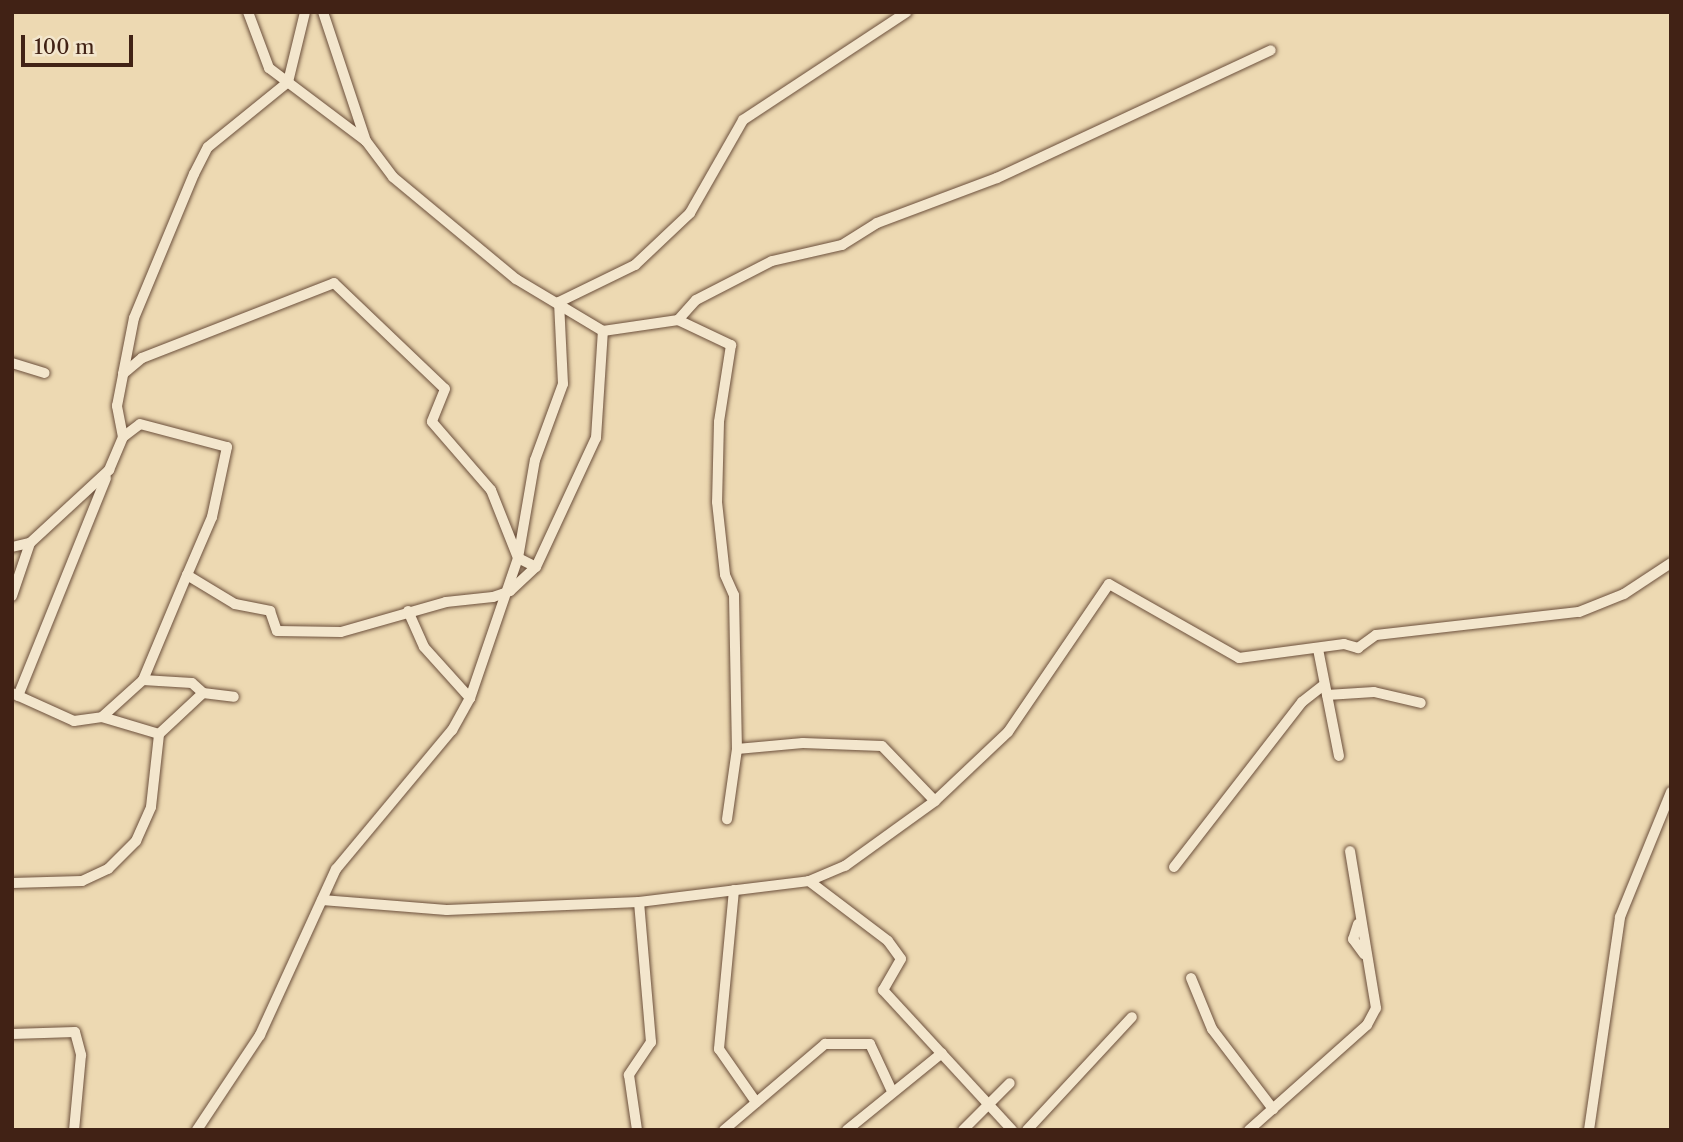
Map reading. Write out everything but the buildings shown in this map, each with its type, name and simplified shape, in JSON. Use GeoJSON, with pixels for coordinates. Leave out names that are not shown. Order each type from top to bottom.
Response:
{"type":"FeatureCollection","features":[{"type":"Feature","properties":{"kind":"street"},"geometry":{"type":"LineString","coordinates":[[248,12],[270,68],[366,141],[393,177],[516,279],[559,302],[603,331],[678,320],[731,345],[719,422],[717,502],[725,575],[734,595],[737,749],[727,819]]}},
{"type":"Feature","properties":{"kind":"street"},"geometry":{"type":"LineString","coordinates":[[123,438],[117,406],[134,318],[208,147],[288,82],[305,12]]}},
{"type":"Feature","properties":{"kind":"street"},"geometry":{"type":"LineString","coordinates":[[323,12],[366,141]]}},
{"type":"Feature","properties":{"kind":"street"},"geometry":{"type":"LineString","coordinates":[[559,302],[635,265],[690,213],[743,120],[907,12]]}},
{"type":"Feature","properties":{"kind":"street"},"geometry":{"type":"LineString","coordinates":[[678,320],[696,300],[772,261],[842,245],[877,223],[997,178],[1271,50]]}},
{"type":"Feature","properties":{"kind":"street"},"geometry":{"type":"LineString","coordinates":[[123,374],[142,358],[334,283],[445,389],[432,422],[491,490],[518,558],[536,567]]}},
{"type":"Feature","properties":{"kind":"street"},"geometry":{"type":"LineString","coordinates":[[197,1130],[260,1035],[336,869],[452,730],[470,698],[510,591],[535,460],[563,384],[559,302]]}},
{"type":"Feature","properties":{"kind":"street"},"geometry":{"type":"LineString","coordinates":[[187,575],[235,604],[270,611],[277,631],[341,632],[408,611],[510,591],[536,567],[596,438],[603,331]]}},
{"type":"Feature","properties":{"kind":"street"},"geometry":{"type":"LineString","coordinates":[[12,363],[44,373]]}},
{"type":"Feature","properties":{"kind":"street"},"geometry":{"type":"LineString","coordinates":[[102,717],[143,680],[212,517],[228,447],[140,424],[123,438],[15,694],[74,721],[102,717],[159,734]]}},
{"type":"Feature","properties":{"kind":"street"},"geometry":{"type":"LineString","coordinates":[[12,596],[30,543],[109,470]]}},
{"type":"Feature","properties":{"kind":"street"},"geometry":{"type":"LineString","coordinates":[[12,547],[30,543]]}},
{"type":"Feature","properties":{"kind":"street"},"geometry":{"type":"LineString","coordinates":[[322,900],[447,910],[639,902],[809,881],[845,866],[936,802],[1008,732],[1109,584],[1239,657],[1358,648],[1394,633],[1579,612],[1624,594],[1671,563]]}},
{"type":"Feature","properties":{"kind":"street"},"geometry":{"type":"LineString","coordinates":[[408,611],[424,647],[470,698]]}},
{"type":"Feature","properties":{"kind":"street"},"geometry":{"type":"LineString","coordinates":[[1318,649],[1339,756]]}},
{"type":"Feature","properties":{"kind":"street"},"geometry":{"type":"LineString","coordinates":[[143,680],[192,683],[203,693],[234,697]]}},
{"type":"Feature","properties":{"kind":"street"},"geometry":{"type":"LineString","coordinates":[[1174,867],[1302,702],[1326,690],[1374,692],[1421,703]]}},
{"type":"Feature","properties":{"kind":"street"},"geometry":{"type":"LineString","coordinates":[[12,883],[57,885],[108,869],[136,841],[151,807],[159,734],[203,693]]}},
{"type":"Feature","properties":{"kind":"street"},"geometry":{"type":"LineString","coordinates":[[737,749],[803,743],[882,746],[936,802]]}},
{"type":"Feature","properties":{"kind":"street"},"geometry":{"type":"LineString","coordinates":[[1589,1130],[1620,917],[1671,792]]}},
{"type":"Feature","properties":{"kind":"street"},"geometry":{"type":"LineString","coordinates":[[1249,1130],[1367,1025],[1376,1007],[1358,924],[1350,851]]}},
{"type":"Feature","properties":{"kind":"street"},"geometry":{"type":"LineString","coordinates":[[809,881],[888,941],[901,959],[883,990],[1012,1130]]}},
{"type":"Feature","properties":{"kind":"street"},"geometry":{"type":"LineString","coordinates":[[734,890],[719,1049],[756,1102]]}},
{"type":"Feature","properties":{"kind":"street"},"geometry":{"type":"LineString","coordinates":[[634,1129],[629,1075],[651,1042],[639,902]]}},
{"type":"Feature","properties":{"kind":"street"},"geometry":{"type":"LineString","coordinates":[[1191,978],[1212,1028],[1273,1109]]}},
{"type":"Feature","properties":{"kind":"street"},"geometry":{"type":"LineString","coordinates":[[1027,1130],[1132,1017]]}},
{"type":"Feature","properties":{"kind":"street"},"geometry":{"type":"LineString","coordinates":[[12,1034],[75,1032],[81,1055],[74,1130]]}},
{"type":"Feature","properties":{"kind":"street"},"geometry":{"type":"LineString","coordinates":[[724,1130],[825,1044],[870,1044],[891,1089]]}},
{"type":"Feature","properties":{"kind":"street"},"geometry":{"type":"LineString","coordinates":[[847,1130],[891,1089],[942,1053]]}},
{"type":"Feature","properties":{"kind":"street"},"geometry":{"type":"LineString","coordinates":[[963,1130],[1010,1083]]}}]}
